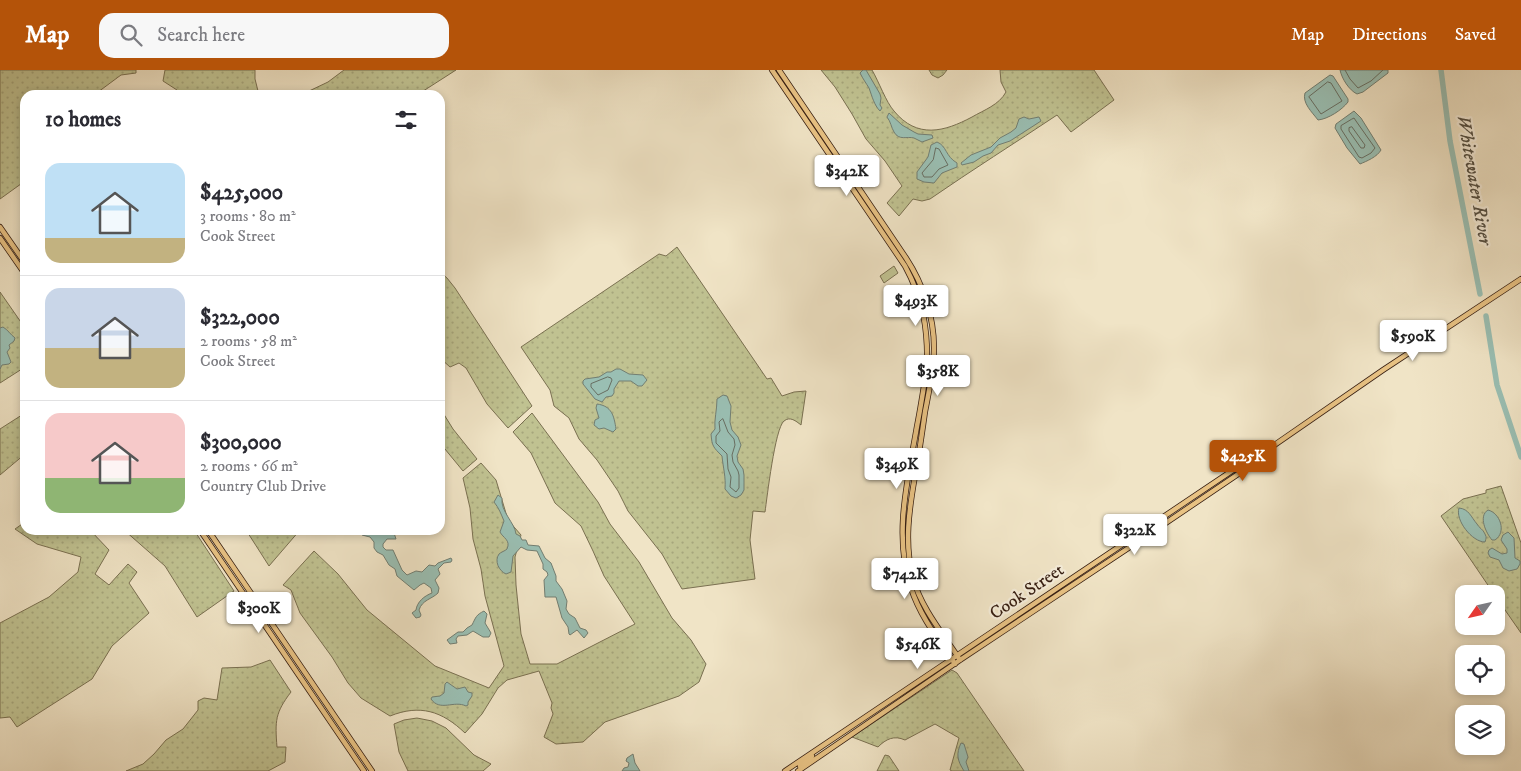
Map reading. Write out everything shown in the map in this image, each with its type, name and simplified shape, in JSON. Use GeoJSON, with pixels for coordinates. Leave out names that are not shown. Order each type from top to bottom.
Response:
{"type":"FeatureCollection","features":[{"type":"Feature","properties":{"kind":"main road"},"geometry":{"type":"LineString","coordinates":[[777,71],[822,143],[905,266],[920,300],[927,341],[927,366],[903,516],[903,558],[910,588],[918,606],[953,661]]}},
{"type":"Feature","properties":{"kind":"main road"},"geometry":{"type":"LineString","coordinates":[[777,71],[912,267],[920,283],[928,308],[934,347],[933,360],[907,535],[913,579],[926,608],[958,658]]}},
{"type":"Feature","properties":{"kind":"main road"},"geometry":{"type":"LineString","coordinates":[[822,143],[829,147],[839,159]]}},
{"type":"Feature","properties":{"kind":"main road"},"geometry":{"type":"LineString","coordinates":[[0,227],[20,256]]}},
{"type":"Feature","properties":{"kind":"main road"},"geometry":{"type":"LineString","coordinates":[[0,238],[20,267]]}},
{"type":"Feature","properties":{"kind":"main road","name":"Cook Street"},"geometry":{"type":"LineString","coordinates":[[958,658],[1254,456],[1260,455],[1521,279]]}},
{"type":"Feature","properties":{"kind":"main road","name":"Cook Street"},"geometry":{"type":"LineString","coordinates":[[785,771],[895,697],[1031,614],[1256,462],[1260,455]]}},
{"type":"Feature","properties":{"kind":"main road"},"geometry":{"type":"LineString","coordinates":[[1148,536],[1156,522]]}},
{"type":"Feature","properties":{"kind":"main road"},"geometry":{"type":"LineString","coordinates":[[203,535],[364,771]]}},
{"type":"Feature","properties":{"kind":"main road"},"geometry":{"type":"LineString","coordinates":[[211,535],[372,771]]}},
{"type":"Feature","properties":{"kind":"main road"},"geometry":{"type":"LineString","coordinates":[[1031,614],[1042,599]]}},
{"type":"Feature","properties":{"kind":"main road","name":"Cook Street"},"geometry":{"type":"LineString","coordinates":[[800,770],[863,727],[953,661]]}},
{"type":"Feature","properties":{"kind":"main road"},"geometry":{"type":"LineString","coordinates":[[863,727],[893,703],[895,697]]}},
{"type":"Feature","properties":{"kind":"main road"},"geometry":{"type":"LineString","coordinates":[[800,770],[800,766],[818,749]]}},
{"type":"Feature","properties":{"kind":"green space"},"geometry":{"type":"Polygon","coordinates":[[[0,70],[136,70],[136,73],[121,75],[101,90],[20,90],[20,185],[0,199],[0,70]]]}},
{"type":"Feature","properties":{"kind":"green space"},"geometry":{"type":"Polygon","coordinates":[[[165,70],[255,70],[258,90],[177,90],[163,81],[165,70]]]}},
{"type":"Feature","properties":{"kind":"green space"},"geometry":{"type":"Polygon","coordinates":[[[344,70],[456,70],[425,90],[311,90],[328,82],[344,70]]]}},
{"type":"Feature","properties":{"kind":"green space"},"geometry":{"type":"Polygon","coordinates":[[[821,70],[872,70],[894,111],[912,126],[921,129],[941,129],[951,126],[995,104],[1006,92],[1001,82],[1000,70],[1094,70],[1114,100],[1071,132],[1057,115],[930,199],[922,201],[913,199],[899,216],[887,203],[902,186],[885,161],[866,139],[835,87],[821,70]]]}},
{"type":"Feature","properties":{"kind":"green space"},"geometry":{"type":"Polygon","coordinates":[[[929,70],[947,70],[938,78],[932,75],[929,70]]]}},
{"type":"Feature","properties":{"kind":"green space"},"geometry":{"type":"Polygon","coordinates":[[[677,247],[767,379],[771,378],[782,396],[806,391],[801,425],[788,419],[781,426],[775,449],[765,512],[753,511],[750,540],[755,579],[682,589],[662,554],[628,511],[618,491],[597,460],[579,439],[569,418],[554,406],[550,390],[521,347],[659,254],[666,256],[677,247]]]}},
{"type":"Feature","properties":{"kind":"green space"},"geometry":{"type":"Polygon","coordinates":[[[894,266],[898,273],[884,283],[880,276],[894,266]]]}},
{"type":"Feature","properties":{"kind":"green space"},"geometry":{"type":"Polygon","coordinates":[[[445,276],[455,288],[532,406],[508,428],[487,404],[466,368],[459,363],[450,367],[445,362],[445,276]]]}},
{"type":"Feature","properties":{"kind":"green space"},"geometry":{"type":"Polygon","coordinates":[[[0,292],[20,321],[20,370],[0,383],[0,292]]]}},
{"type":"Feature","properties":{"kind":"green space"},"geometry":{"type":"Polygon","coordinates":[[[532,413],[598,502],[610,524],[639,562],[672,618],[691,640],[706,664],[699,682],[679,696],[605,722],[583,742],[556,744],[544,737],[553,714],[552,703],[539,671],[507,680],[498,688],[482,714],[465,733],[448,719],[430,712],[411,710],[390,716],[361,698],[348,683],[332,657],[300,613],[291,590],[283,585],[314,551],[338,574],[367,610],[435,666],[489,688],[504,666],[485,596],[463,478],[481,463],[496,480],[508,520],[521,535],[515,557],[516,585],[521,634],[530,664],[557,664],[635,624],[604,576],[581,526],[555,503],[531,453],[513,432],[532,413]]]}},
{"type":"Feature","properties":{"kind":"green space"},"geometry":{"type":"Polygon","coordinates":[[[20,416],[20,458],[0,475],[0,429],[20,416]]]}},
{"type":"Feature","properties":{"kind":"green space"},"geometry":{"type":"Polygon","coordinates":[[[445,416],[477,459],[463,471],[445,449],[445,416]]]}},
{"type":"Feature","properties":{"kind":"green space"},"geometry":{"type":"Polygon","coordinates":[[[1501,486],[1521,543],[1521,633],[1505,610],[1505,585],[1488,585],[1441,516],[1463,499],[1486,493],[1486,490],[1501,486]]]}},
{"type":"Feature","properties":{"kind":"green space"},"geometry":{"type":"Polygon","coordinates":[[[20,526],[20,532],[15,529],[20,526]]]}},
{"type":"Feature","properties":{"kind":"green space"},"geometry":{"type":"Polygon","coordinates":[[[24,535],[95,535],[109,550],[95,574],[109,585],[128,564],[137,572],[129,583],[149,613],[112,646],[92,679],[17,727],[10,717],[0,718],[0,623],[49,597],[78,572],[81,557],[37,544],[24,535]]]}},
{"type":"Feature","properties":{"kind":"green space"},"geometry":{"type":"Polygon","coordinates":[[[130,535],[197,535],[234,591],[197,617],[165,566],[130,535]]]}},
{"type":"Feature","properties":{"kind":"green space"},"geometry":{"type":"Polygon","coordinates":[[[249,535],[296,535],[269,566],[249,535]]]}},
{"type":"Feature","properties":{"kind":"green space"},"geometry":{"type":"Polygon","coordinates":[[[270,660],[291,692],[279,712],[276,724],[277,747],[286,747],[285,762],[268,771],[126,771],[143,764],[166,740],[183,729],[198,710],[198,701],[204,698],[217,700],[222,668],[251,667],[270,660]]]}},
{"type":"Feature","properties":{"kind":"green space"},"geometry":{"type":"Polygon","coordinates":[[[952,670],[957,673],[1024,771],[950,770],[959,738],[935,724],[905,740],[890,739],[878,747],[852,737],[952,670]]]}},
{"type":"Feature","properties":{"kind":"green space"},"geometry":{"type":"Polygon","coordinates":[[[417,718],[432,721],[446,728],[474,755],[491,764],[483,771],[408,771],[399,752],[394,724],[417,718]]]}},
{"type":"Feature","properties":{"kind":"green space"},"geometry":{"type":"Polygon","coordinates":[[[885,755],[889,756],[899,771],[877,771],[885,755]]]}},
{"type":"Feature","properties":{"kind":"water"},"geometry":{"type":"Polygon","coordinates":[[[866,70],[880,94],[880,105],[882,108],[880,111],[860,73],[866,70]]]}},
{"type":"Feature","properties":{"kind":"water"},"geometry":{"type":"Polygon","coordinates":[[[1340,70],[1388,70],[1388,73],[1363,92],[1357,94],[1346,84],[1340,70]]]}},
{"type":"Feature","properties":{"kind":"water"},"geometry":{"type":"Polygon","coordinates":[[[1330,75],[1333,76],[1348,102],[1334,114],[1318,120],[1306,104],[1305,93],[1330,75]]]}},
{"type":"Feature","properties":{"kind":"water"},"geometry":{"type":"Polygon","coordinates":[[[1354,111],[1361,118],[1381,150],[1374,157],[1360,164],[1347,148],[1335,128],[1336,124],[1354,111]]]}},
{"type":"Feature","properties":{"kind":"water"},"geometry":{"type":"Polygon","coordinates":[[[889,113],[902,125],[914,132],[932,135],[933,138],[922,142],[914,138],[903,138],[896,135],[887,117],[889,113]]]}},
{"type":"Feature","properties":{"kind":"water"},"geometry":{"type":"Polygon","coordinates":[[[1024,117],[1029,119],[1039,117],[1041,121],[1010,141],[998,145],[991,153],[974,162],[962,165],[961,163],[971,155],[991,147],[1000,138],[1011,132],[1016,128],[1019,119],[1024,117]]]}},
{"type":"Feature","properties":{"kind":"water"},"geometry":{"type":"Polygon","coordinates":[[[937,142],[943,146],[950,157],[957,163],[957,167],[942,173],[934,183],[917,179],[917,172],[928,157],[931,145],[937,142]]]}},
{"type":"Feature","properties":{"kind":"water"},"geometry":{"type":"Polygon","coordinates":[[[3,327],[15,338],[9,345],[10,348],[7,352],[11,362],[2,365],[0,369],[0,328],[3,327]]]}},
{"type":"Feature","properties":{"kind":"water"},"geometry":{"type":"Polygon","coordinates":[[[616,369],[629,374],[643,375],[647,380],[642,386],[638,386],[631,381],[619,381],[612,396],[606,397],[602,402],[595,399],[583,384],[583,381],[599,377],[616,369]]]}},
{"type":"Feature","properties":{"kind":"water"},"geometry":{"type":"Polygon","coordinates":[[[723,395],[727,396],[731,406],[730,422],[732,430],[738,437],[741,445],[737,456],[738,462],[743,469],[744,490],[736,498],[731,496],[725,489],[722,456],[714,446],[711,438],[711,434],[715,429],[717,399],[723,395]]]}},
{"type":"Feature","properties":{"kind":"water"},"geometry":{"type":"Polygon","coordinates":[[[597,404],[606,407],[611,412],[616,429],[613,432],[604,428],[599,429],[594,425],[595,420],[599,418],[596,408],[597,404]]]}},
{"type":"Feature","properties":{"kind":"water"},"geometry":{"type":"Polygon","coordinates":[[[498,495],[502,498],[503,508],[516,534],[522,540],[526,540],[528,545],[539,546],[545,558],[551,563],[556,581],[567,601],[566,609],[575,618],[580,628],[588,633],[584,638],[577,630],[569,634],[556,597],[545,597],[544,580],[548,575],[543,569],[543,564],[537,551],[521,547],[513,556],[511,572],[503,573],[499,568],[497,563],[498,557],[500,553],[507,549],[508,543],[500,532],[504,521],[494,502],[498,495]]]}},
{"type":"Feature","properties":{"kind":"water"},"geometry":{"type":"Polygon","coordinates":[[[1459,508],[1468,512],[1483,531],[1486,537],[1485,542],[1475,538],[1466,530],[1458,513],[1459,508]]]}},
{"type":"Feature","properties":{"kind":"water"},"geometry":{"type":"Polygon","coordinates":[[[1488,510],[1496,515],[1500,523],[1501,532],[1495,540],[1492,540],[1484,525],[1484,516],[1488,510]]]}},
{"type":"Feature","properties":{"kind":"water"},"geometry":{"type":"Polygon","coordinates":[[[1508,532],[1514,538],[1515,558],[1520,561],[1517,569],[1509,571],[1503,568],[1499,560],[1490,557],[1488,553],[1492,548],[1502,554],[1507,553],[1507,549],[1501,540],[1503,535],[1508,532]]]}},
{"type":"Feature","properties":{"kind":"water"},"geometry":{"type":"Polygon","coordinates":[[[362,535],[395,535],[396,539],[387,539],[383,547],[386,550],[393,550],[402,570],[407,575],[416,571],[422,572],[429,565],[435,566],[451,558],[451,562],[444,563],[438,569],[440,574],[435,580],[439,588],[438,593],[422,604],[419,610],[420,617],[416,618],[412,613],[416,610],[421,600],[432,593],[431,588],[424,583],[414,590],[397,576],[395,569],[374,548],[374,542],[370,537],[362,535]]]}},
{"type":"Feature","properties":{"kind":"water"},"geometry":{"type":"Polygon","coordinates":[[[484,611],[487,614],[485,623],[491,633],[489,637],[483,637],[473,631],[467,635],[458,636],[456,639],[457,643],[450,644],[447,640],[472,625],[476,616],[484,611]]]}},
{"type":"Feature","properties":{"kind":"water"},"geometry":{"type":"Polygon","coordinates":[[[447,682],[457,689],[465,687],[468,692],[472,693],[468,705],[439,705],[431,699],[444,693],[447,682]]]}},
{"type":"Feature","properties":{"kind":"water"},"geometry":{"type":"Polygon","coordinates":[[[961,743],[964,744],[968,757],[966,762],[969,771],[964,771],[960,764],[958,750],[961,743]]]}},
{"type":"Feature","properties":{"kind":"water"},"geometry":{"type":"Polygon","coordinates":[[[633,754],[635,763],[640,771],[622,771],[628,767],[627,758],[633,754]]]}},
{"type":"Feature","properties":{"kind":"waterway","name":"Whitewater River"},"geometry":{"type":"LineString","coordinates":[[1441,70],[1450,141],[1480,294]]}},
{"type":"Feature","properties":{"kind":"waterway","name":"Whitewater River"},"geometry":{"type":"LineString","coordinates":[[1486,316],[1497,385],[1521,457]]}}]}
